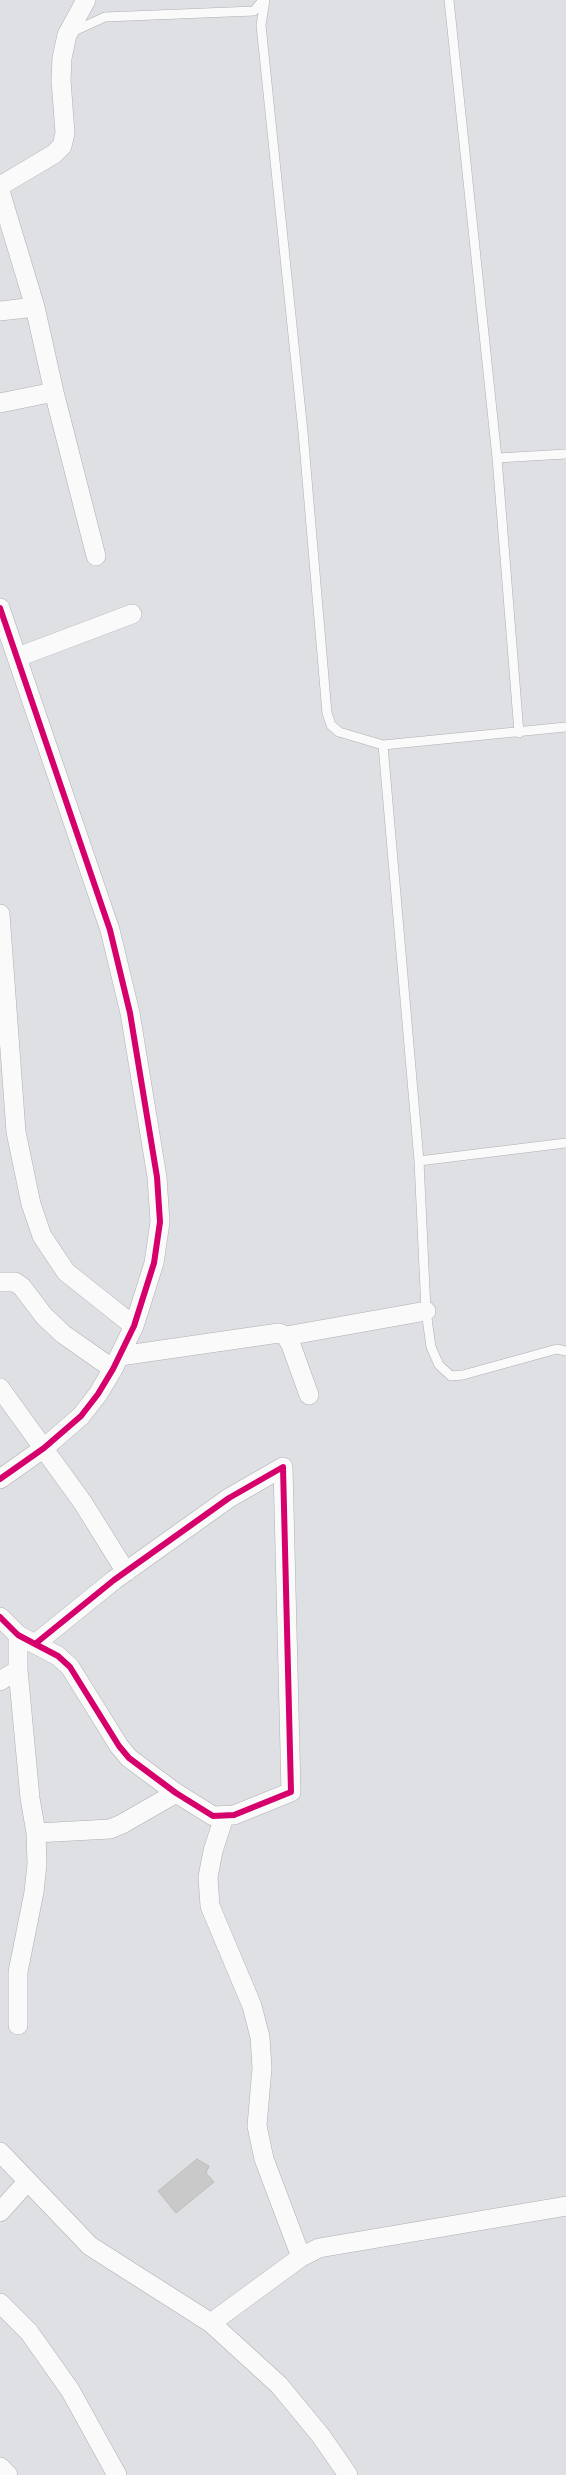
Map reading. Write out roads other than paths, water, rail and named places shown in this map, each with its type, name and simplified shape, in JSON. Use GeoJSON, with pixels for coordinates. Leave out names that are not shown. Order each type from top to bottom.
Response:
{"type":"FeatureCollection","features":[{"type":"Feature","properties":{"kind":"street"},"geometry":{"type":"LineString","coordinates":[[0,186],[54,154],[62,146],[65,133],[61,73],[67,35],[86,0]]}},
{"type":"Feature","properties":{"kind":"street"},"geometry":{"type":"LineString","coordinates":[[0,191],[35,307],[54,392],[96,556]]}},
{"type":"Feature","properties":{"kind":"street"},"geometry":{"type":"LineString","coordinates":[[0,311],[35,307]]}},
{"type":"Feature","properties":{"kind":"street"},"geometry":{"type":"LineString","coordinates":[[0,403],[54,392]]}},
{"type":"Feature","properties":{"kind":"street"},"geometry":{"type":"LineString","coordinates":[[0,613],[18,657],[110,930],[130,1013],[157,1177],[160,1222],[154,1263],[134,1326],[117,1363],[81,1416],[44,1448],[0,1479]]}},
{"type":"Feature","properties":{"kind":"street"},"geometry":{"type":"LineString","coordinates":[[18,657],[132,614]]}},
{"type":"Feature","properties":{"kind":"street"},"geometry":{"type":"LineString","coordinates":[[0,914],[16,1132],[30,1204],[42,1236],[66,1272],[134,1326]]}},
{"type":"Feature","properties":{"kind":"street"},"geometry":{"type":"LineString","coordinates":[[0,1282],[15,1282],[22,1287],[44,1316],[63,1334],[117,1363],[279,1333],[286,1336],[426,1311]]}},
{"type":"Feature","properties":{"kind":"street"},"geometry":{"type":"LineString","coordinates":[[286,1336],[298,1358],[310,1395]]}},
{"type":"Feature","properties":{"kind":"street"},"geometry":{"type":"LineString","coordinates":[[0,1388],[83,1503],[126,1572]]}},
{"type":"Feature","properties":{"kind":"street"},"geometry":{"type":"LineString","coordinates":[[0,1617],[26,1640],[58,1656],[70,1667],[129,1758],[176,1793],[213,1816],[224,1817],[291,1792],[283,1466],[229,1498],[126,1572],[26,1640],[18,1670],[30,1798],[36,1833],[37,1864],[34,1892],[16,1985],[18,2026]]}},
{"type":"Feature","properties":{"kind":"street"},"geometry":{"type":"LineString","coordinates":[[0,1681],[18,1670]]}},
{"type":"Feature","properties":{"kind":"street"},"geometry":{"type":"LineString","coordinates":[[36,1833],[110,1829],[176,1793]]}},
{"type":"Feature","properties":{"kind":"street"},"geometry":{"type":"LineString","coordinates":[[224,1817],[208,1877],[210,1906],[252,2006],[260,2036],[262,2068],[257,2126],[264,2159],[301,2257]]}},
{"type":"Feature","properties":{"kind":"street"},"geometry":{"type":"LineString","coordinates":[[0,2152],[90,2246],[110,2261],[211,2323],[279,2386],[321,2436],[348,2475]]}},
{"type":"Feature","properties":{"kind":"street"},"geometry":{"type":"LineString","coordinates":[[0,2212],[27,2182]]}},
{"type":"Feature","properties":{"kind":"street"},"geometry":{"type":"LineString","coordinates":[[211,2323],[301,2257],[319,2248],[566,2206]]}},
{"type":"Feature","properties":{"kind":"street"},"geometry":{"type":"LineString","coordinates":[[0,2303],[29,2332],[70,2390],[117,2475]]}},
{"type":"Feature","properties":{"kind":"street"},"geometry":{"type":"LineString","coordinates":[[0,2467],[8,2475]]}},
{"type":"Feature","properties":{"kind":"lane"},"geometry":{"type":"LineString","coordinates":[[67,35],[105,18],[254,11],[264,0]]}},
{"type":"Feature","properties":{"kind":"lane"},"geometry":{"type":"LineString","coordinates":[[264,0],[261,25],[303,432],[327,713],[331,725],[339,732],[383,745],[566,727]]}},
{"type":"Feature","properties":{"kind":"lane"},"geometry":{"type":"LineString","coordinates":[[450,0],[497,458],[519,733]]}},
{"type":"Feature","properties":{"kind":"lane"},"geometry":{"type":"LineString","coordinates":[[497,458],[566,454]]}},
{"type":"Feature","properties":{"kind":"lane"},"geometry":{"type":"LineString","coordinates":[[383,745],[419,1161],[426,1311],[431,1347],[439,1365],[451,1376],[463,1375],[557,1349],[566,1351]]}},
{"type":"Feature","properties":{"kind":"lane"},"geometry":{"type":"LineString","coordinates":[[419,1161],[566,1143]]}}]}
